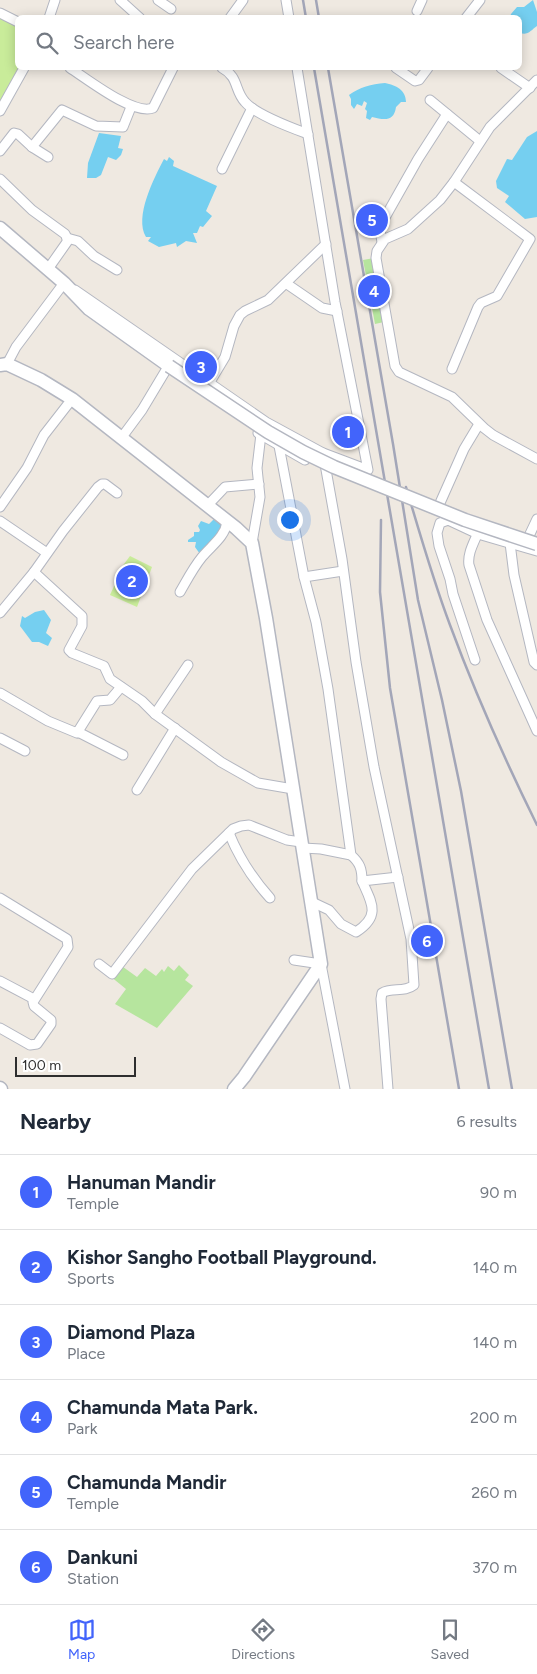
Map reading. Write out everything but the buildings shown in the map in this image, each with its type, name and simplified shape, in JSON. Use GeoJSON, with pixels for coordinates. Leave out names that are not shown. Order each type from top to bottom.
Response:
{"type":"FeatureCollection","features":[{"type":"Feature","properties":{"kind":"street"},"geometry":{"type":"LineString","coordinates":[[50,15],[55,0]]}},
{"type":"Feature","properties":{"kind":"street"},"geometry":{"type":"LineString","coordinates":[[120,0],[137,15]]}},
{"type":"Feature","properties":{"kind":"street"},"geometry":{"type":"LineString","coordinates":[[158,0],[171,9]]}},
{"type":"Feature","properties":{"kind":"street"},"geometry":{"type":"LineString","coordinates":[[232,15],[243,0]]}},
{"type":"Feature","properties":{"kind":"street"},"geometry":{"type":"LineString","coordinates":[[286,0],[288,15]]}},
{"type":"Feature","properties":{"kind":"street"},"geometry":{"type":"LineString","coordinates":[[417,11],[422,0]]}},
{"type":"Feature","properties":{"kind":"street"},"geometry":{"type":"LineString","coordinates":[[468,15],[480,0]]}},
{"type":"Feature","properties":{"kind":"street"},"geometry":{"type":"LineString","coordinates":[[0,13],[15,20]]}},
{"type":"Feature","properties":{"kind":"street"},"geometry":{"type":"LineString","coordinates":[[0,110],[23,70]]}},
{"type":"Feature","properties":{"kind":"street"},"geometry":{"type":"LineString","coordinates":[[73,70],[131,107],[148,110],[153,108],[172,70]]}},
{"type":"Feature","properties":{"kind":"street"},"geometry":{"type":"LineString","coordinates":[[225,70],[233,76],[241,96],[252,108],[308,134]]}},
{"type":"Feature","properties":{"kind":"street"},"geometry":{"type":"LineString","coordinates":[[65,284],[90,299],[266,422],[323,453],[368,470],[337,311],[297,70]]}},
{"type":"Feature","properties":{"kind":"street"},"geometry":{"type":"LineString","coordinates":[[399,70],[415,82],[426,70]]}},
{"type":"Feature","properties":{"kind":"street"},"geometry":{"type":"LineString","coordinates":[[504,70],[530,88]]}},
{"type":"Feature","properties":{"kind":"street"},"geometry":{"type":"LineString","coordinates":[[382,242],[390,236],[408,230],[440,200],[490,127],[537,80]]}},
{"type":"Feature","properties":{"kind":"street"},"geometry":{"type":"LineString","coordinates":[[430,100],[480,141]]}},
{"type":"Feature","properties":{"kind":"street"},"geometry":{"type":"LineString","coordinates":[[32,147],[62,110],[96,126],[123,127],[131,107]]}},
{"type":"Feature","properties":{"kind":"street"},"geometry":{"type":"LineString","coordinates":[[222,169],[252,108]]}},
{"type":"Feature","properties":{"kind":"street"},"geometry":{"type":"LineString","coordinates":[[447,114],[418,159],[383,221],[380,231],[382,242],[376,258],[395,366],[405,376],[452,398],[493,435],[537,459]]}},
{"type":"Feature","properties":{"kind":"street"},"geometry":{"type":"LineString","coordinates":[[0,151],[14,133],[48,157]]}},
{"type":"Feature","properties":{"kind":"street"},"geometry":{"type":"LineString","coordinates":[[0,179],[32,210],[65,234],[67,238],[78,242],[98,260],[117,270]]}},
{"type":"Feature","properties":{"kind":"street"},"geometry":{"type":"LineString","coordinates":[[452,369],[478,308],[486,301],[497,296],[533,240],[454,182]]}},
{"type":"Feature","properties":{"kind":"street"},"geometry":{"type":"LineString","coordinates":[[0,228],[65,284],[89,309],[268,432],[334,467],[465,520],[534,539]]}},
{"type":"Feature","properties":{"kind":"street"},"geometry":{"type":"LineString","coordinates":[[48,269],[67,242],[67,238]]}},
{"type":"Feature","properties":{"kind":"street"},"geometry":{"type":"LineString","coordinates":[[210,382],[225,357],[234,326],[240,315],[268,300],[287,284],[326,244]]}},
{"type":"Feature","properties":{"kind":"street"},"geometry":{"type":"LineString","coordinates":[[65,284],[2,365],[41,380],[72,399],[228,522],[252,544]]}},
{"type":"Feature","properties":{"kind":"street"},"geometry":{"type":"LineString","coordinates":[[65,284],[65,289],[68,293],[94,317],[166,370],[279,446],[326,469]]}},
{"type":"Feature","properties":{"kind":"street"},"geometry":{"type":"LineString","coordinates":[[287,284],[322,308],[337,311]]}},
{"type":"Feature","properties":{"kind":"street"},"geometry":{"type":"LineString","coordinates":[[122,437],[142,410],[166,370]]}},
{"type":"Feature","properties":{"kind":"street"},"geometry":{"type":"LineString","coordinates":[[0,507],[27,468],[44,436],[72,399]]}},
{"type":"Feature","properties":{"kind":"street"},"geometry":{"type":"LineString","coordinates":[[440,503],[464,450],[479,424]]}},
{"type":"Feature","properties":{"kind":"street"},"geometry":{"type":"LineString","coordinates":[[260,434],[257,468],[260,497],[252,544],[266,618],[322,964],[345,1089]]}},
{"type":"Feature","properties":{"kind":"street"},"geometry":{"type":"LineString","coordinates":[[279,446],[328,689],[351,854]]}},
{"type":"Feature","properties":{"kind":"street"},"geometry":{"type":"LineString","coordinates":[[323,453],[374,766],[411,939],[414,985],[401,991],[386,991],[382,993],[380,999],[388,1089]]}},
{"type":"Feature","properties":{"kind":"street"},"geometry":{"type":"LineString","coordinates":[[0,612],[17,594],[98,487],[105,484],[117,493]]}},
{"type":"Feature","properties":{"kind":"street"},"geometry":{"type":"LineString","coordinates":[[207,506],[224,487],[259,484]]}},
{"type":"Feature","properties":{"kind":"street"},"geometry":{"type":"LineString","coordinates":[[412,492],[534,539]]}},
{"type":"Feature","properties":{"kind":"street"},"geometry":{"type":"LineString","coordinates":[[534,539],[537,519]]}},
{"type":"Feature","properties":{"kind":"street"},"geometry":{"type":"LineString","coordinates":[[475,660],[453,594],[437,533],[440,523],[445,520],[478,534],[537,551]]}},
{"type":"Feature","properties":{"kind":"street"},"geometry":{"type":"LineString","coordinates":[[483,520],[468,559],[469,565],[487,620],[537,731]]}},
{"type":"Feature","properties":{"kind":"street"},"geometry":{"type":"LineString","coordinates":[[0,521],[47,553]]}},
{"type":"Feature","properties":{"kind":"street"},"geometry":{"type":"LineString","coordinates":[[180,592],[198,562],[225,530],[228,522]]}},
{"type":"Feature","properties":{"kind":"street"},"geometry":{"type":"LineString","coordinates":[[510,543],[514,575],[534,662],[537,665]]}},
{"type":"Feature","properties":{"kind":"street"},"geometry":{"type":"LineString","coordinates":[[304,577],[343,571]]}},
{"type":"Feature","properties":{"kind":"street"},"geometry":{"type":"LineString","coordinates":[[34,572],[82,616],[82,626],[69,650],[72,654],[104,666],[110,679],[142,701],[155,714],[221,762],[247,778],[258,783],[293,789]]}},
{"type":"Feature","properties":{"kind":"street"},"geometry":{"type":"LineString","coordinates":[[155,714],[188,665]]}},
{"type":"Feature","properties":{"kind":"street"},"geometry":{"type":"LineString","coordinates":[[78,732],[93,704],[100,700],[110,700],[121,687]]}},
{"type":"Feature","properties":{"kind":"street"},"geometry":{"type":"LineString","coordinates":[[0,693],[48,721],[78,732],[123,755]]}},
{"type":"Feature","properties":{"kind":"street"},"geometry":{"type":"LineString","coordinates":[[137,790],[174,728]]}},
{"type":"Feature","properties":{"kind":"street"},"geometry":{"type":"LineString","coordinates":[[0,738],[25,750]]}},
{"type":"Feature","properties":{"kind":"street"},"geometry":{"type":"LineString","coordinates":[[99,964],[112,974],[192,869],[230,833],[241,826],[248,825],[302,845],[351,854],[358,860],[362,869],[362,881],[372,903],[373,911],[365,926],[356,932],[341,924],[330,910],[312,902]]}},
{"type":"Feature","properties":{"kind":"street"},"geometry":{"type":"LineString","coordinates":[[230,833],[240,859],[270,898]]}},
{"type":"Feature","properties":{"kind":"street"},"geometry":{"type":"LineString","coordinates":[[362,881],[398,878]]}},
{"type":"Feature","properties":{"kind":"street"},"geometry":{"type":"LineString","coordinates":[[0,898],[67,939],[69,943],[33,1002],[34,1006],[51,1020],[51,1024],[37,1044],[30,1045],[0,1028]]}},
{"type":"Feature","properties":{"kind":"street"},"geometry":{"type":"LineString","coordinates":[[294,960],[322,964]]}},
{"type":"Feature","properties":{"kind":"street"},"geometry":{"type":"LineString","coordinates":[[234,1089],[322,964]]}},
{"type":"Feature","properties":{"kind":"street"},"geometry":{"type":"LineString","coordinates":[[0,981],[34,999]]}},
{"type":"Feature","properties":{"kind":"green space"},"geometry":{"type":"Polygon","coordinates":[[[0,13],[15,21],[15,70],[23,70],[0,110],[0,13]]]}},
{"type":"Feature","properties":{"kind":"green space"},"geometry":{"type":"Polygon","coordinates":[[[374,258],[384,322],[375,324],[363,260],[374,258]]]}},
{"type":"Feature","properties":{"kind":"green space"},"geometry":{"type":"Polygon","coordinates":[[[130,556],[152,567],[137,607],[110,595],[124,564],[130,556]]]}},
{"type":"Feature","properties":{"kind":"green space"},"geometry":{"type":"Polygon","coordinates":[[[119,964],[137,977],[145,968],[156,976],[162,969],[164,972],[168,966],[174,971],[179,965],[189,975],[185,980],[193,986],[157,1028],[115,1004],[126,989],[110,976],[119,964]]]}},
{"type":"Feature","properties":{"kind":"water"},"geometry":{"type":"Polygon","coordinates":[[[533,0],[537,12],[537,26],[523,34],[522,15],[511,15],[517,7],[524,7],[533,0]]]}},
{"type":"Feature","properties":{"kind":"water"},"geometry":{"type":"Polygon","coordinates":[[[385,83],[400,89],[406,98],[406,102],[401,102],[396,107],[391,118],[372,117],[370,120],[366,118],[367,111],[365,109],[367,103],[364,101],[362,106],[357,104],[354,109],[351,105],[349,95],[353,92],[366,86],[385,83]]]}},
{"type":"Feature","properties":{"kind":"water"},"geometry":{"type":"Polygon","coordinates":[[[537,131],[537,217],[525,219],[505,202],[509,196],[497,188],[496,181],[507,159],[512,160],[527,137],[537,131]]]}},
{"type":"Feature","properties":{"kind":"water"},"geometry":{"type":"Polygon","coordinates":[[[99,133],[121,136],[118,148],[123,149],[121,155],[116,160],[108,157],[101,175],[96,178],[87,178],[88,163],[99,133]]]}},
{"type":"Feature","properties":{"kind":"water"},"geometry":{"type":"Polygon","coordinates":[[[169,157],[174,161],[173,166],[217,186],[206,211],[212,216],[203,227],[200,226],[197,233],[193,233],[197,243],[186,241],[177,247],[176,243],[159,247],[148,241],[151,237],[146,237],[142,219],[151,187],[164,159],[167,161],[169,157]]]}},
{"type":"Feature","properties":{"kind":"water"},"geometry":{"type":"Polygon","coordinates":[[[215,518],[223,527],[223,531],[200,554],[195,547],[196,542],[188,542],[188,540],[194,536],[194,532],[199,532],[198,526],[201,521],[209,524],[215,518]]]}},
{"type":"Feature","properties":{"kind":"water"},"geometry":{"type":"Polygon","coordinates":[[[44,610],[51,620],[46,633],[52,638],[48,646],[39,642],[32,642],[20,626],[22,616],[25,618],[35,612],[44,610]]]}},
{"type":"Feature","properties":{"kind":"railway"},"geometry":{"type":"LineString","coordinates":[[303,0],[306,15]]}},
{"type":"Feature","properties":{"kind":"railway"},"geometry":{"type":"LineString","coordinates":[[316,0],[318,15]]}},
{"type":"Feature","properties":{"kind":"railway"},"geometry":{"type":"LineString","coordinates":[[314,70],[489,1089]]}},
{"type":"Feature","properties":{"kind":"railway"},"geometry":{"type":"LineString","coordinates":[[328,70],[418,600],[461,791],[512,1089]]}},
{"type":"Feature","properties":{"kind":"railway"},"geometry":{"type":"LineString","coordinates":[[406,487],[432,574],[470,676],[513,776],[537,825]]}},
{"type":"Feature","properties":{"kind":"railway"},"geometry":{"type":"LineString","coordinates":[[381,520],[380,592],[390,688],[459,1089]]}},
{"type":"Feature","properties":{"kind":"place","name":"Chamunda Mandir"},"geometry":{"type":"Point","coordinates":[372,220]}},
{"type":"Feature","properties":{"kind":"place","name":"Chamunda Mata Park."},"geometry":{"type":"Point","coordinates":[374,291]}},
{"type":"Feature","properties":{"kind":"place","name":"Diamond Plaza"},"geometry":{"type":"Point","coordinates":[201,367]}},
{"type":"Feature","properties":{"kind":"place","name":"Hanuman Mandir"},"geometry":{"type":"Point","coordinates":[348,432]}},
{"type":"Feature","properties":{"kind":"place","name":"Kishor Sangho Football Playground."},"geometry":{"type":"Point","coordinates":[132,581]}},
{"type":"Feature","properties":{"kind":"place","name":"Dankuni"},"geometry":{"type":"Point","coordinates":[427,941]}}]}
